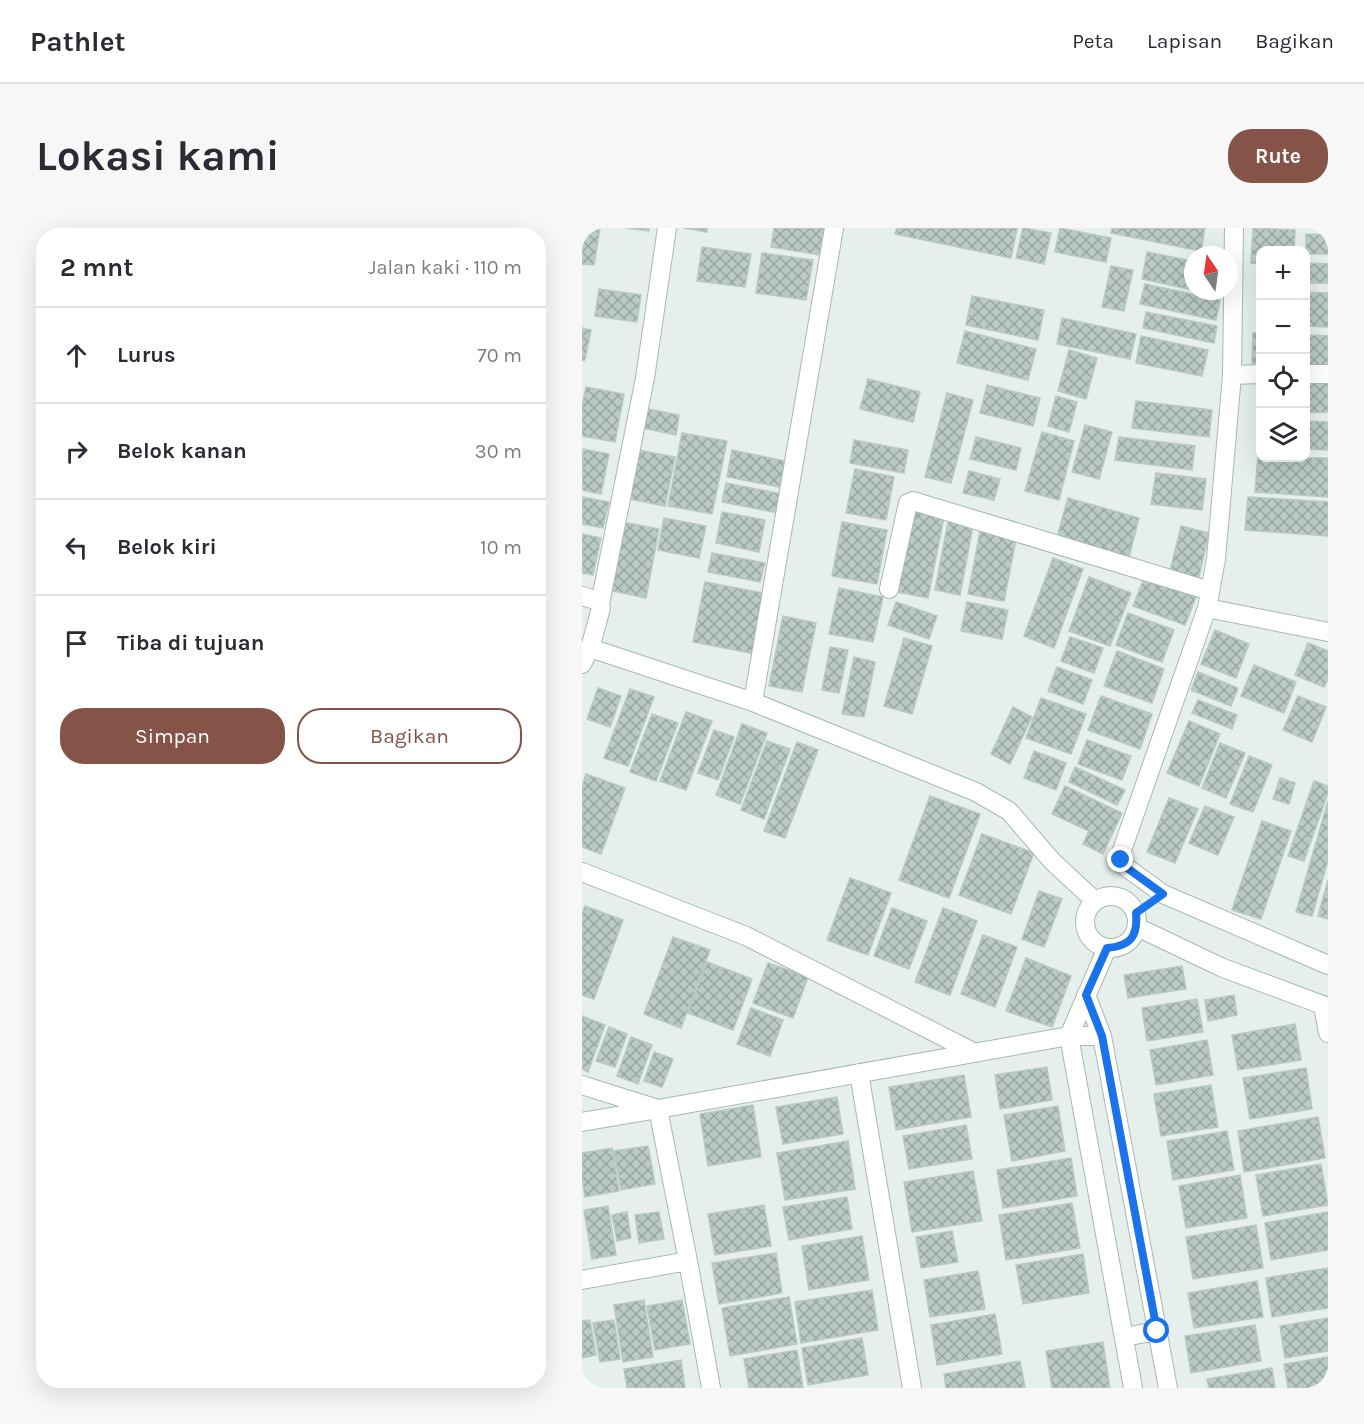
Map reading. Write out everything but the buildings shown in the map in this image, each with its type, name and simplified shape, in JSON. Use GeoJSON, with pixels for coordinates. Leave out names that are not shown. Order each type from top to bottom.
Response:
{"type":"FeatureCollection","features":[{"type":"Feature","properties":{"kind":"street"},"geometry":{"type":"LineString","coordinates":[[667,228],[645,378],[600,604],[601,612],[586,656],[753,702],[966,788],[1009,811],[1052,861],[1095,901]]}},
{"type":"Feature","properties":{"kind":"street"},"geometry":{"type":"LineString","coordinates":[[753,702],[834,228]]}},
{"type":"Feature","properties":{"kind":"street"},"geometry":{"type":"LineString","coordinates":[[1234,228],[1232,375],[1216,560],[1209,599],[1121,853],[1121,860],[1123,865],[1163,894],[1328,965]]}},
{"type":"Feature","properties":{"kind":"street"},"geometry":{"type":"LineString","coordinates":[[1232,375],[1256,374]]}},
{"type":"Feature","properties":{"kind":"street"},"geometry":{"type":"LineString","coordinates":[[1310,374],[1328,374]]}},
{"type":"Feature","properties":{"kind":"street"},"geometry":{"type":"LineString","coordinates":[[889,589],[908,503],[913,501],[1209,599],[1328,632]]}},
{"type":"Feature","properties":{"kind":"street"},"geometry":{"type":"LineString","coordinates":[[582,596],[595,599],[600,604]]}},
{"type":"Feature","properties":{"kind":"street"},"geometry":{"type":"LineString","coordinates":[[582,872],[746,936],[975,1053]]}},
{"type":"Feature","properties":{"kind":"street"},"geometry":{"type":"LineString","coordinates":[[1163,894],[1136,920],[1131,939],[1121,947],[1107,948],[1089,938],[1085,928],[1088,908],[1105,896],[1116,896],[1128,902],[1136,920],[1223,968],[1325,1006],[1328,1034]]}},
{"type":"Feature","properties":{"kind":"street"},"geometry":{"type":"LineString","coordinates":[[1107,948],[1069,1036],[1133,1388]]}},
{"type":"Feature","properties":{"kind":"street"},"geometry":{"type":"LineString","coordinates":[[1086,995],[1102,1036],[1168,1388]]}},
{"type":"Feature","properties":{"kind":"street"},"geometry":{"type":"LineString","coordinates":[[582,1122],[1069,1036],[1102,1036]]}},
{"type":"Feature","properties":{"kind":"street"},"geometry":{"type":"LineString","coordinates":[[860,1073],[912,1388]]}},
{"type":"Feature","properties":{"kind":"street"},"geometry":{"type":"LineString","coordinates":[[582,1085],[658,1109]]}},
{"type":"Feature","properties":{"kind":"street"},"geometry":{"type":"LineString","coordinates":[[658,1109],[711,1388]]}},
{"type":"Feature","properties":{"kind":"street"},"geometry":{"type":"LineString","coordinates":[[1089,1144],[1122,1138]]}},
{"type":"Feature","properties":{"kind":"street"},"geometry":{"type":"LineString","coordinates":[[1104,1225],[1136,1219]]}},
{"type":"Feature","properties":{"kind":"street"},"geometry":{"type":"LineString","coordinates":[[582,1280],[688,1261]]}},
{"type":"Feature","properties":{"kind":"street"},"geometry":{"type":"LineString","coordinates":[[1124,1337],[1157,1331]]}},
{"type":"Feature","properties":{"kind":"route"},"geometry":{"type":"LineString","coordinates":[[1121,860],[1123,865],[1163,894],[1136,913],[1137,927],[1131,939],[1121,947],[1107,948],[1086,995],[1102,1036],[1157,1331]]}}]}
